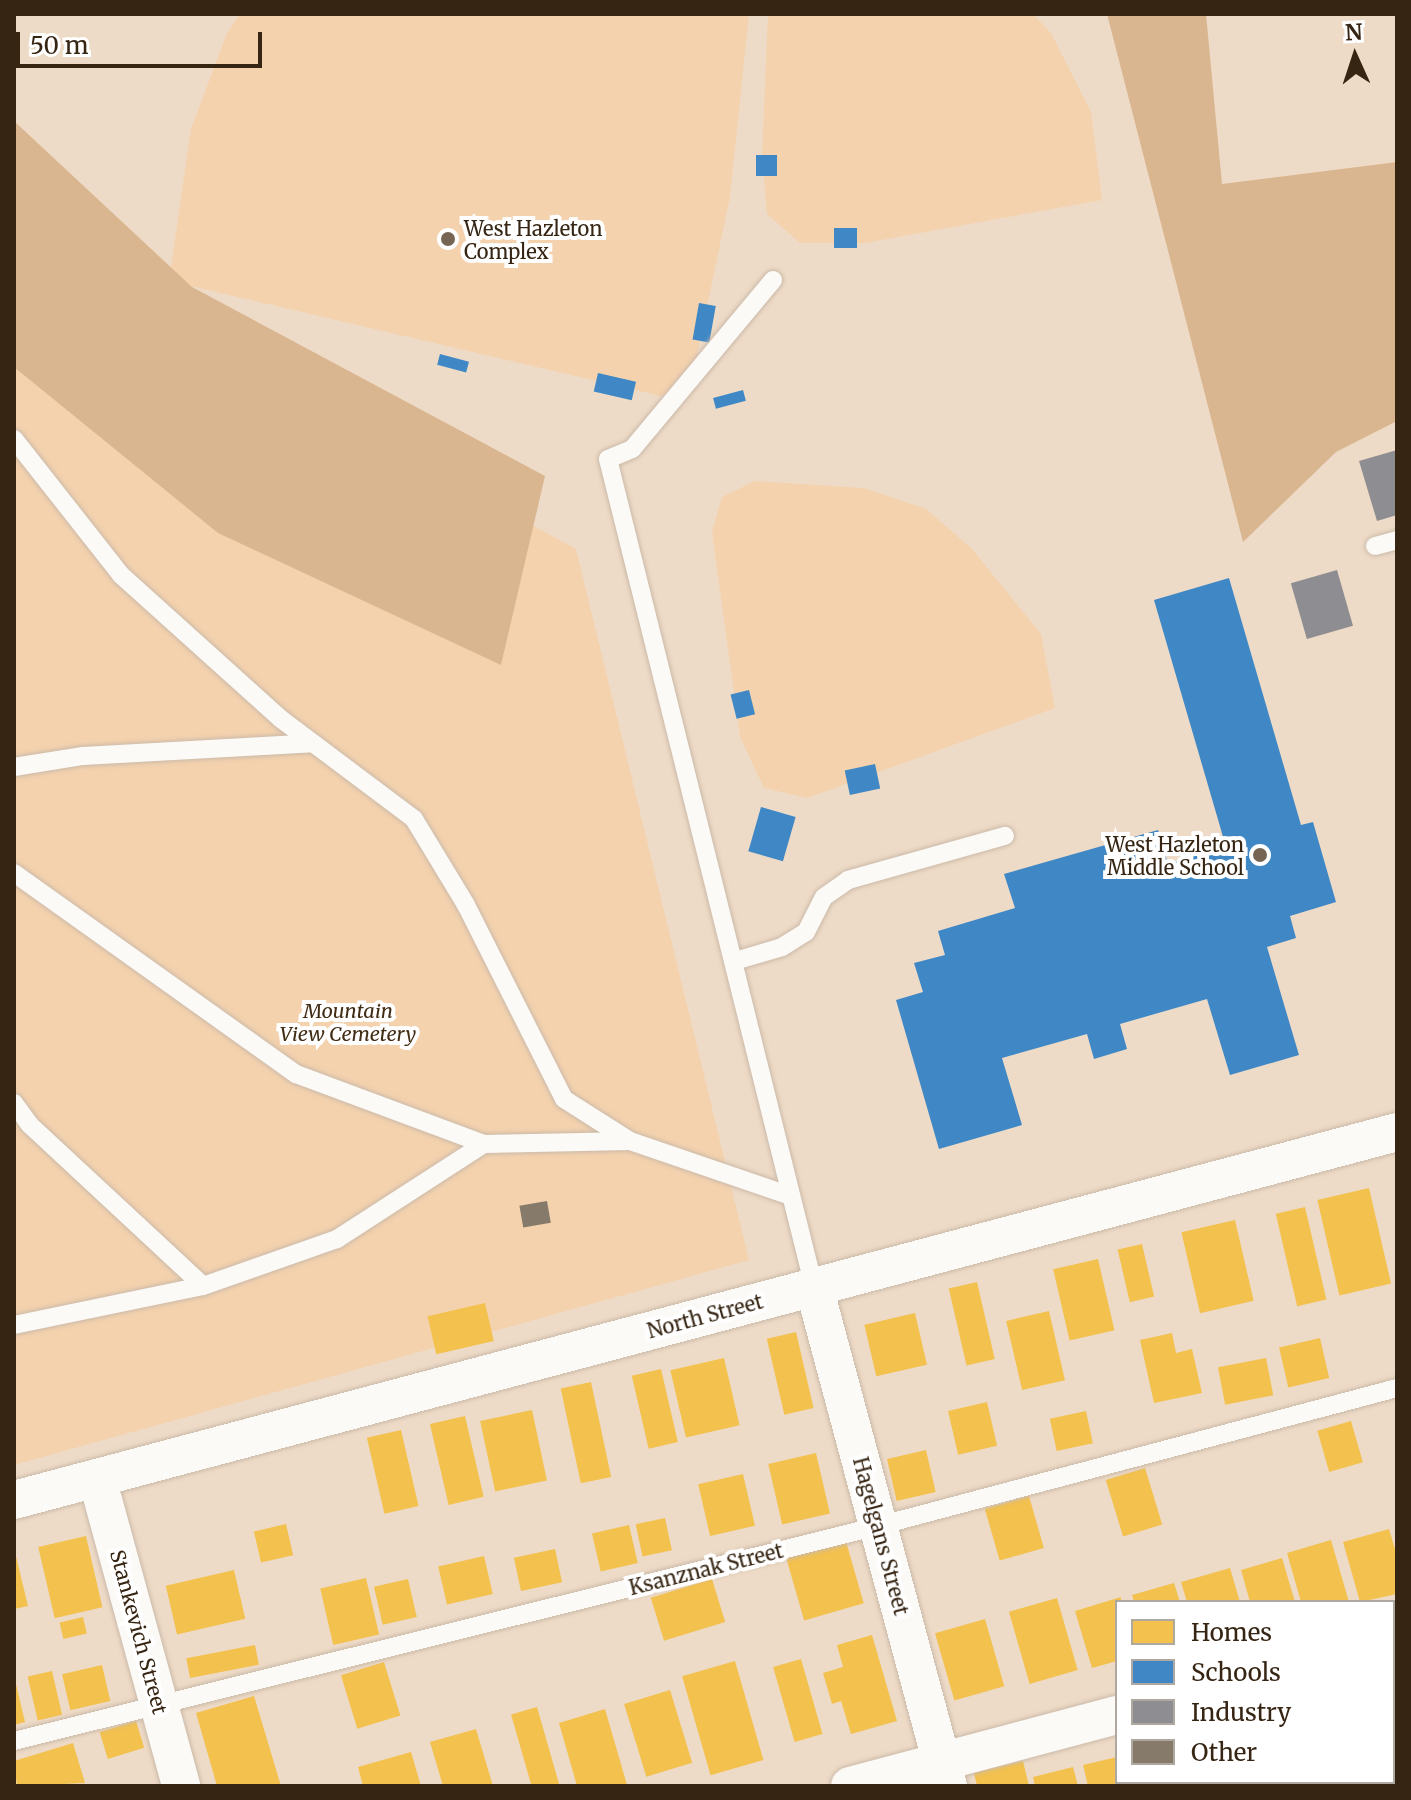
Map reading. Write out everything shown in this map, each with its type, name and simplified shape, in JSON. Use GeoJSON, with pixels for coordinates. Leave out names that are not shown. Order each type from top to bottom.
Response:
{"type":"FeatureCollection","features":[{"type":"Feature","properties":{"kind":"street","name":"North Street"},"geometry":{"type":"LineString","coordinates":[[14,1500],[1397,1132]]}},
{"type":"Feature","properties":{"kind":"street","name":"Hagelgans Street"},"geometry":{"type":"LineString","coordinates":[[814,1287],[945,1774]]}},
{"type":"Feature","properties":{"kind":"street","name":"Stankevich Street"},"geometry":{"type":"LineString","coordinates":[[97,1478],[181,1786]]}},
{"type":"Feature","properties":{"kind":"street"},"geometry":{"type":"LineString","coordinates":[[850,1786],[945,1774],[1115,1716]]}},
{"type":"Feature","properties":{"kind":"lane"},"geometry":{"type":"LineString","coordinates":[[773,280],[632,449],[608,459],[814,1287]]}},
{"type":"Feature","properties":{"kind":"lane"},"geometry":{"type":"LineString","coordinates":[[14,439],[121,575],[313,743],[414,819],[466,905],[564,1099],[630,1141],[791,1196]]}},
{"type":"Feature","properties":{"kind":"lane"},"geometry":{"type":"LineString","coordinates":[[1375,546],[1397,540]]}},
{"type":"Feature","properties":{"kind":"lane"},"geometry":{"type":"LineString","coordinates":[[14,767],[83,756],[313,743]]}},
{"type":"Feature","properties":{"kind":"lane"},"geometry":{"type":"LineString","coordinates":[[735,961],[782,947],[806,932],[824,897],[848,880],[1005,836]]}},
{"type":"Feature","properties":{"kind":"lane"},"geometry":{"type":"LineString","coordinates":[[14,873],[296,1074],[484,1144],[630,1141]]}},
{"type":"Feature","properties":{"kind":"lane"},"geometry":{"type":"LineString","coordinates":[[14,1103],[30,1125],[203,1286]]}},
{"type":"Feature","properties":{"kind":"lane"},"geometry":{"type":"LineString","coordinates":[[14,1325],[203,1286],[337,1239],[484,1144]]}},
{"type":"Feature","properties":{"kind":"lane","name":"Ksanznak Street"},"geometry":{"type":"LineString","coordinates":[[14,1741],[878,1526],[1397,1388]]}},
{"type":"Feature","properties":{"kind":"green space","name":"West Hazleton Complex"},"geometry":{"type":"Polygon","coordinates":[[[240,14],[749,14],[730,197],[693,373],[661,396],[169,281],[191,129],[227,33],[240,14]]]}},
{"type":"Feature","properties":{"kind":"green space"},"geometry":{"type":"Polygon","coordinates":[[[768,14],[1033,14],[1051,33],[1091,112],[1102,200],[865,243],[800,243],[767,214],[762,155],[768,14]]]}},
{"type":"Feature","properties":{"kind":"green space","name":"Mountain View Cemetery"},"geometry":{"type":"Polygon","coordinates":[[[14,244],[576,549],[749,1260],[14,1465],[14,244]]]}},
{"type":"Feature","properties":{"kind":"green space"},"geometry":{"type":"Polygon","coordinates":[[[755,481],[864,488],[926,509],[972,549],[1041,634],[1055,708],[807,798],[764,788],[740,737],[712,532],[722,497],[755,481]]]}},
{"type":"Feature","properties":{"kind":"shaded area"},"geometry":{"type":"Polygon","coordinates":[[[1107,14],[1206,14],[1222,184],[1397,162],[1397,421],[1336,452],[1243,542],[1107,14]]]}},
{"type":"Feature","properties":{"kind":"shaded area"},"geometry":{"type":"Polygon","coordinates":[[[14,121],[192,287],[545,476],[501,665],[218,533],[14,367],[14,121]]]}},
{"type":"Feature","properties":{"kind":"building: Homes"},"geometry":{"type":"Polygon","coordinates":[[[1369,1188],[1391,1283],[1339,1295],[1317,1200],[1369,1188]]]}},
{"type":"Feature","properties":{"kind":"building: Homes"},"geometry":{"type":"Polygon","coordinates":[[[1305,1207],[1326,1300],[1297,1306],[1276,1214],[1305,1207]]]}},
{"type":"Feature","properties":{"kind":"building: Homes"},"geometry":{"type":"Polygon","coordinates":[[[1235,1220],[1254,1301],[1200,1313],[1181,1232],[1235,1220]]]}},
{"type":"Feature","properties":{"kind":"building: Homes"},"geometry":{"type":"Polygon","coordinates":[[[1142,1244],[1154,1297],[1130,1302],[1118,1250],[1142,1244]]]}},
{"type":"Feature","properties":{"kind":"building: Homes"},"geometry":{"type":"Polygon","coordinates":[[[1098,1259],[1114,1330],[1070,1340],[1053,1269],[1098,1259]]]}},
{"type":"Feature","properties":{"kind":"building: Homes"},"geometry":{"type":"Polygon","coordinates":[[[977,1282],[995,1359],[967,1365],[949,1289],[977,1282]]]}},
{"type":"Feature","properties":{"kind":"building: Homes"},"geometry":{"type":"Polygon","coordinates":[[[485,1303],[494,1341],[436,1354],[428,1316],[485,1303]]]}},
{"type":"Feature","properties":{"kind":"building: Homes"},"geometry":{"type":"Polygon","coordinates":[[[1049,1311],[1065,1380],[1022,1390],[1006,1321],[1049,1311]]]}},
{"type":"Feature","properties":{"kind":"building: Homes"},"geometry":{"type":"Polygon","coordinates":[[[915,1313],[927,1365],[876,1376],[864,1325],[915,1313]]]}},
{"type":"Feature","properties":{"kind":"building: Homes"},"geometry":{"type":"Polygon","coordinates":[[[796,1332],[814,1408],[784,1415],[767,1339],[796,1332]]]}},
{"type":"Feature","properties":{"kind":"building: Homes"},"geometry":{"type":"Polygon","coordinates":[[[1172,1333],[1176,1353],[1192,1349],[1202,1393],[1154,1403],[1140,1340],[1172,1333]]]}},
{"type":"Feature","properties":{"kind":"building: Homes"},"geometry":{"type":"Polygon","coordinates":[[[1320,1338],[1329,1378],[1288,1387],[1279,1347],[1320,1338]]]}},
{"type":"Feature","properties":{"kind":"building: Homes"},"geometry":{"type":"Polygon","coordinates":[[[724,1358],[740,1425],[686,1438],[670,1370],[724,1358]]]}},
{"type":"Feature","properties":{"kind":"building: Homes"},"geometry":{"type":"Polygon","coordinates":[[[1266,1358],[1273,1395],[1225,1405],[1218,1367],[1266,1358]]]}},
{"type":"Feature","properties":{"kind":"building: Homes"},"geometry":{"type":"Polygon","coordinates":[[[661,1369],[678,1442],[649,1449],[632,1376],[661,1369]]]}},
{"type":"Feature","properties":{"kind":"building: Homes"},"geometry":{"type":"Polygon","coordinates":[[[591,1382],[611,1477],[581,1483],[561,1388],[591,1382]]]}},
{"type":"Feature","properties":{"kind":"building: Homes"},"geometry":{"type":"Polygon","coordinates":[[[987,1402],[997,1446],[958,1455],[948,1411],[987,1402]]]}},
{"type":"Feature","properties":{"kind":"building: Homes"},"geometry":{"type":"Polygon","coordinates":[[[532,1410],[547,1480],[495,1491],[480,1421],[532,1410]]]}},
{"type":"Feature","properties":{"kind":"building: Homes"},"geometry":{"type":"Polygon","coordinates":[[[1086,1411],[1093,1443],[1057,1451],[1050,1419],[1086,1411]]]}},
{"type":"Feature","properties":{"kind":"building: Homes"},"geometry":{"type":"Polygon","coordinates":[[[465,1416],[484,1497],[449,1505],[430,1424],[465,1416]]]}},
{"type":"Feature","properties":{"kind":"building: Homes"},"geometry":{"type":"Polygon","coordinates":[[[1351,1421],[1363,1462],[1329,1472],[1317,1431],[1351,1421]]]}},
{"type":"Feature","properties":{"kind":"building: Homes"},"geometry":{"type":"Polygon","coordinates":[[[401,1430],[419,1506],[384,1514],[367,1438],[401,1430]]]}},
{"type":"Feature","properties":{"kind":"building: Homes"},"geometry":{"type":"Polygon","coordinates":[[[926,1450],[936,1492],[897,1501],[887,1459],[926,1450]]]}},
{"type":"Feature","properties":{"kind":"building: Homes"},"geometry":{"type":"Polygon","coordinates":[[[816,1453],[830,1513],[782,1524],[768,1464],[816,1453]]]}},
{"type":"Feature","properties":{"kind":"building: Homes"},"geometry":{"type":"Polygon","coordinates":[[[1145,1468],[1162,1524],[1123,1536],[1106,1480],[1145,1468]]]}},
{"type":"Feature","properties":{"kind":"building: Homes"},"geometry":{"type":"Polygon","coordinates":[[[743,1474],[755,1526],[710,1536],[698,1484],[743,1474]]]}},
{"type":"Feature","properties":{"kind":"building: Homes"},"geometry":{"type":"Polygon","coordinates":[[[1029,1496],[1044,1548],[1000,1561],[985,1509],[1029,1496]]]}},
{"type":"Feature","properties":{"kind":"building: Homes"},"geometry":{"type":"Polygon","coordinates":[[[665,1518],[672,1550],[643,1557],[636,1524],[665,1518]]]}},
{"type":"Feature","properties":{"kind":"building: Homes"},"geometry":{"type":"Polygon","coordinates":[[[286,1524],[293,1555],[261,1563],[254,1531],[286,1524]]]}},
{"type":"Feature","properties":{"kind":"building: Homes"},"geometry":{"type":"Polygon","coordinates":[[[629,1525],[638,1563],[601,1572],[592,1534],[629,1525]]]}},
{"type":"Feature","properties":{"kind":"building: Homes"},"geometry":{"type":"Polygon","coordinates":[[[1389,1529],[1397,1556],[1397,1594],[1359,1600],[1343,1542],[1389,1529]]]}},
{"type":"Feature","properties":{"kind":"building: Homes"},"geometry":{"type":"Polygon","coordinates":[[[86,1536],[102,1607],[55,1618],[38,1547],[86,1536]]]}},
{"type":"Feature","properties":{"kind":"building: Homes"},"geometry":{"type":"Polygon","coordinates":[[[845,1538],[864,1603],[804,1620],[785,1555],[845,1538]]]}},
{"type":"Feature","properties":{"kind":"building: Homes"},"geometry":{"type":"Polygon","coordinates":[[[1331,1540],[1348,1600],[1300,1600],[1287,1553],[1331,1540]]]}},
{"type":"Feature","properties":{"kind":"building: Homes"},"geometry":{"type":"Polygon","coordinates":[[[14,1548],[28,1606],[14,1609],[14,1548]]]}},
{"type":"Feature","properties":{"kind":"building: Homes"},"geometry":{"type":"Polygon","coordinates":[[[555,1549],[562,1582],[521,1591],[514,1558],[555,1549]]]}},
{"type":"Feature","properties":{"kind":"building: Homes"},"geometry":{"type":"Polygon","coordinates":[[[484,1556],[493,1594],[447,1605],[438,1567],[484,1556]]]}},
{"type":"Feature","properties":{"kind":"building: Homes"},"geometry":{"type":"Polygon","coordinates":[[[1282,1558],[1294,1600],[1249,1600],[1241,1570],[1282,1558]]]}},
{"type":"Feature","properties":{"kind":"building: Homes"},"geometry":{"type":"Polygon","coordinates":[[[1230,1568],[1239,1600],[1186,1600],[1181,1582],[1230,1568]]]}},
{"type":"Feature","properties":{"kind":"building: Homes"},"geometry":{"type":"Polygon","coordinates":[[[234,1570],[245,1619],[177,1634],[166,1586],[234,1570]]]}},
{"type":"Feature","properties":{"kind":"building: Homes"},"geometry":{"type":"Polygon","coordinates":[[[366,1578],[379,1635],[333,1645],[320,1589],[366,1578]]]}},
{"type":"Feature","properties":{"kind":"building: Homes"},"geometry":{"type":"Polygon","coordinates":[[[408,1579],[417,1617],[383,1625],[374,1587],[408,1579]]]}},
{"type":"Feature","properties":{"kind":"building: Homes"},"geometry":{"type":"Polygon","coordinates":[[[712,1579],[725,1622],[664,1641],[651,1598],[712,1579]]]}},
{"type":"Feature","properties":{"kind":"building: Homes"},"geometry":{"type":"Polygon","coordinates":[[[1174,1583],[1179,1600],[1133,1600],[1132,1595],[1174,1583]]]}},
{"type":"Feature","properties":{"kind":"building: Homes"},"geometry":{"type":"Polygon","coordinates":[[[1121,1597],[1121,1600],[1115,1600],[1115,1662],[1092,1668],[1075,1611],[1121,1597]]]}},
{"type":"Feature","properties":{"kind":"building: Homes"},"geometry":{"type":"Polygon","coordinates":[[[1057,1598],[1078,1670],[1030,1684],[1009,1612],[1057,1598]]]}},
{"type":"Feature","properties":{"kind":"building: Homes"},"geometry":{"type":"Polygon","coordinates":[[[83,1617],[87,1634],[63,1639],[60,1622],[83,1617]]]}},
{"type":"Feature","properties":{"kind":"building: Homes"},"geometry":{"type":"Polygon","coordinates":[[[985,1619],[1004,1686],[954,1701],[935,1633],[985,1619]]]}},
{"type":"Feature","properties":{"kind":"building: Homes"},"geometry":{"type":"Polygon","coordinates":[[[872,1635],[897,1721],[851,1734],[841,1701],[832,1704],[823,1673],[843,1667],[837,1645],[872,1635]]]}},
{"type":"Feature","properties":{"kind":"building: Homes"},"geometry":{"type":"Polygon","coordinates":[[[255,1645],[259,1665],[190,1678],[186,1658],[255,1645]]]}},
{"type":"Feature","properties":{"kind":"building: Homes"},"geometry":{"type":"Polygon","coordinates":[[[801,1659],[822,1734],[795,1742],[773,1667],[801,1659]]]}},
{"type":"Feature","properties":{"kind":"building: Homes"},"geometry":{"type":"Polygon","coordinates":[[[735,1661],[763,1760],[711,1775],[682,1676],[735,1661]]]}},
{"type":"Feature","properties":{"kind":"building: Homes"},"geometry":{"type":"Polygon","coordinates":[[[384,1662],[400,1716],[357,1729],[341,1675],[384,1662]]]}},
{"type":"Feature","properties":{"kind":"building: Homes"},"geometry":{"type":"Polygon","coordinates":[[[102,1665],[110,1701],[70,1710],[62,1674],[102,1665]]]}},
{"type":"Feature","properties":{"kind":"building: Homes"},"geometry":{"type":"Polygon","coordinates":[[[52,1671],[62,1715],[38,1720],[28,1677],[52,1671]]]}},
{"type":"Feature","properties":{"kind":"building: Homes"},"geometry":{"type":"Polygon","coordinates":[[[14,1681],[25,1722],[14,1725],[14,1681]]]}},
{"type":"Feature","properties":{"kind":"building: Homes"},"geometry":{"type":"Polygon","coordinates":[[[670,1690],[692,1763],[646,1777],[624,1704],[670,1690]]]}},
{"type":"Feature","properties":{"kind":"building: Homes"},"geometry":{"type":"Polygon","coordinates":[[[254,1696],[281,1786],[217,1786],[196,1713],[254,1696]]]}},
{"type":"Feature","properties":{"kind":"building: Homes"},"geometry":{"type":"Polygon","coordinates":[[[537,1707],[560,1786],[532,1786],[511,1714],[537,1707]]]}},
{"type":"Feature","properties":{"kind":"building: Homes"},"geometry":{"type":"Polygon","coordinates":[[[605,1709],[627,1785],[577,1786],[559,1723],[605,1709]]]}},
{"type":"Feature","properties":{"kind":"building: Homes"},"geometry":{"type":"Polygon","coordinates":[[[136,1721],[144,1748],[108,1759],[100,1732],[136,1721]]]}},
{"type":"Feature","properties":{"kind":"building: Homes"},"geometry":{"type":"Polygon","coordinates":[[[476,1729],[493,1786],[443,1786],[430,1742],[476,1729]]]}},
{"type":"Feature","properties":{"kind":"building: Homes"},"geometry":{"type":"Polygon","coordinates":[[[73,1743],[85,1783],[17,1786],[14,1761],[73,1743]]]}},
{"type":"Feature","properties":{"kind":"building: Homes"},"geometry":{"type":"Polygon","coordinates":[[[411,1752],[421,1786],[363,1786],[358,1767],[411,1752]]]}},
{"type":"Feature","properties":{"kind":"building: Homes"},"geometry":{"type":"Polygon","coordinates":[[[1115,1757],[1115,1784],[1125,1786],[1088,1786],[1083,1765],[1115,1757]]]}},
{"type":"Feature","properties":{"kind":"building: Homes"},"geometry":{"type":"Polygon","coordinates":[[[1023,1761],[1029,1786],[977,1786],[974,1773],[1023,1761]]]}},
{"type":"Feature","properties":{"kind":"building: Homes"},"geometry":{"type":"Polygon","coordinates":[[[1073,1767],[1078,1786],[1035,1786],[1033,1777],[1073,1767]]]}},
{"type":"Feature","properties":{"kind":"building: Homes"},"geometry":{"type":"Polygon","coordinates":[[[1136,1784],[1187,1784],[1187,1786],[1136,1784]]]}},
{"type":"Feature","properties":{"kind":"building: Homes"},"geometry":{"type":"Polygon","coordinates":[[[1196,1784],[1245,1784],[1245,1786],[1196,1784]]]}},
{"type":"Feature","properties":{"kind":"building: Schools"},"geometry":{"type":"Polygon","coordinates":[[[756,155],[777,155],[777,176],[756,176],[756,155]]]}},
{"type":"Feature","properties":{"kind":"building: Schools"},"geometry":{"type":"Polygon","coordinates":[[[834,228],[857,228],[857,248],[834,248],[834,228]]]}},
{"type":"Feature","properties":{"kind":"building: Schools"},"geometry":{"type":"Polygon","coordinates":[[[699,303],[716,306],[709,342],[693,339],[699,303]]]}},
{"type":"Feature","properties":{"kind":"building: Schools"},"geometry":{"type":"Polygon","coordinates":[[[440,354],[469,362],[466,372],[437,365],[440,354]]]}},
{"type":"Feature","properties":{"kind":"building: Schools"},"geometry":{"type":"Polygon","coordinates":[[[598,373],[636,382],[632,400],[594,392],[598,373]]]}},
{"type":"Feature","properties":{"kind":"building: Schools"},"geometry":{"type":"Polygon","coordinates":[[[743,390],[746,401],[716,409],[713,398],[743,390]]]}},
{"type":"Feature","properties":{"kind":"building: Schools","name":"West Hazleton Middle School"},"geometry":{"type":"Polygon","coordinates":[[[1229,578],[1301,825],[1313,822],[1336,902],[1290,916],[1296,938],[1267,947],[1299,1055],[1230,1075],[1207,999],[1120,1024],[1127,1049],[1094,1059],[1087,1034],[1002,1058],[1022,1125],[939,1149],[896,1000],[923,992],[914,963],[945,955],[938,931],[1015,908],[1004,874],[1158,830],[1168,864],[1226,847],[1154,600],[1229,578]]]}},
{"type":"Feature","properties":{"kind":"building: Schools"},"geometry":{"type":"Polygon","coordinates":[[[749,690],[755,714],[737,719],[731,695],[749,690]]]}},
{"type":"Feature","properties":{"kind":"building: Schools"},"geometry":{"type":"Polygon","coordinates":[[[875,764],[880,788],[850,795],[845,770],[875,764]]]}},
{"type":"Feature","properties":{"kind":"building: Schools"},"geometry":{"type":"Polygon","coordinates":[[[761,807],[796,817],[783,861],[748,851],[761,807]]]}},
{"type":"Feature","properties":{"kind":"building: Industry"},"geometry":{"type":"Polygon","coordinates":[[[1397,450],[1397,515],[1377,521],[1359,461],[1397,450]]]}},
{"type":"Feature","properties":{"kind":"building: Industry"},"geometry":{"type":"Polygon","coordinates":[[[1337,570],[1353,626],[1307,639],[1291,583],[1337,570]]]}},
{"type":"Feature","properties":{"kind":"building: Other"},"geometry":{"type":"Polygon","coordinates":[[[547,1201],[551,1223],[523,1228],[519,1206],[547,1201]]]}},
{"type":"Feature","properties":{"kind":"place","name":"West Hazleton Complex"},"geometry":{"type":"Point","coordinates":[448,239]}},
{"type":"Feature","properties":{"kind":"place","name":"West Hazleton Middle School"},"geometry":{"type":"Point","coordinates":[1260,855]}}]}
